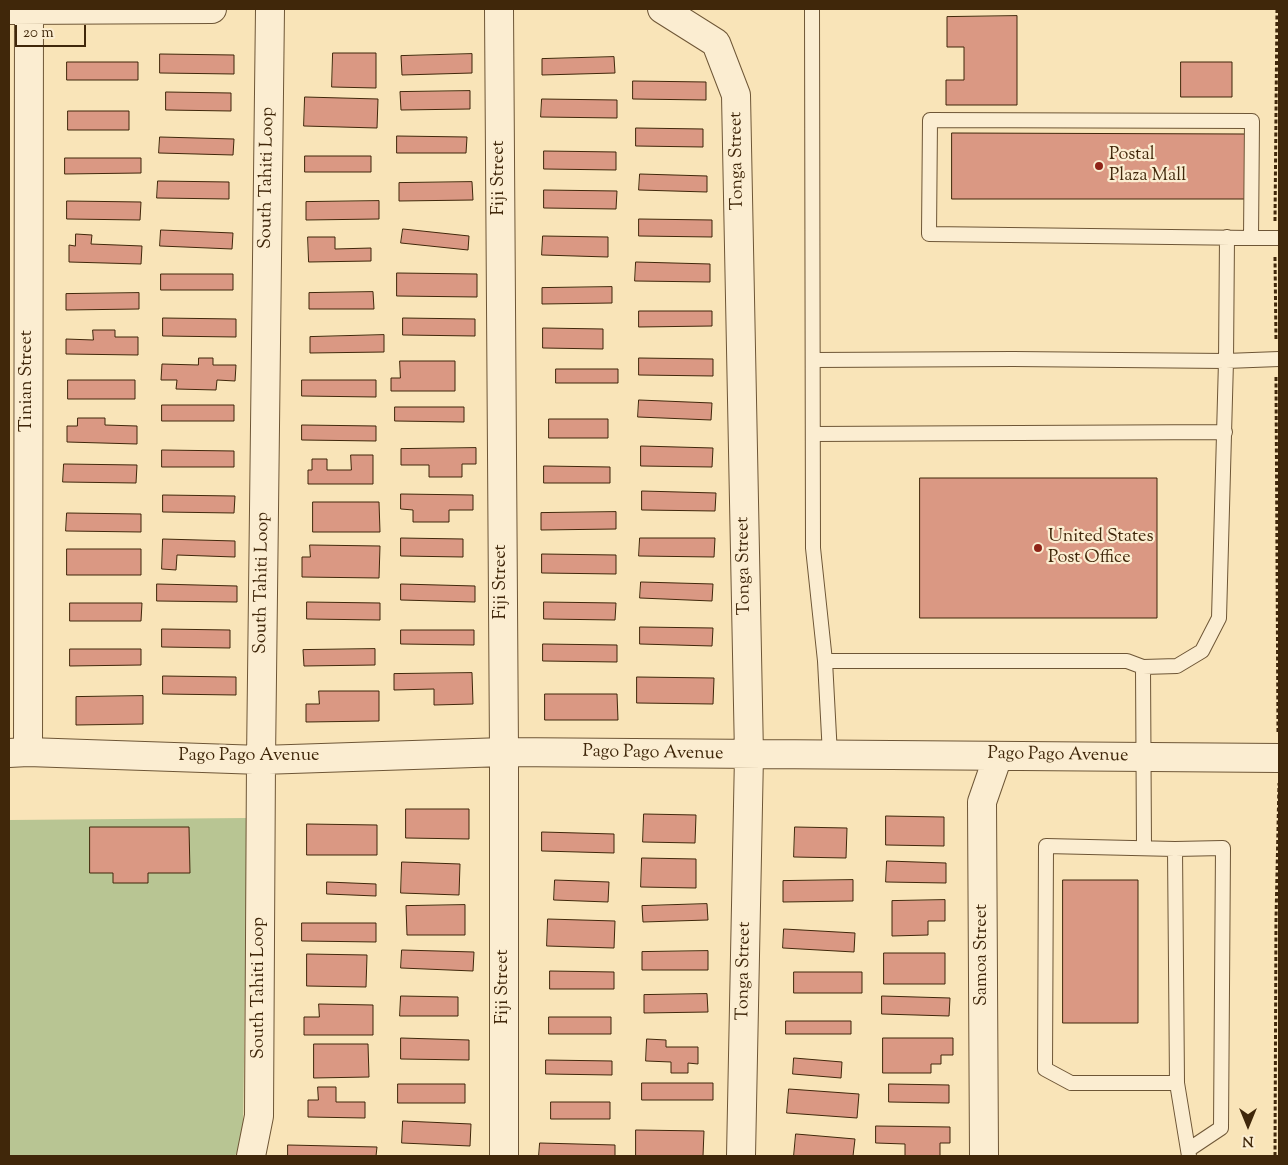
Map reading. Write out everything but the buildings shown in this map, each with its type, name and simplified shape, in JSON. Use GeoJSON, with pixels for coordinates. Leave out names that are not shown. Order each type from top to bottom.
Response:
{"type":"FeatureCollection","features":[{"type":"Feature","properties":{"kind":"street"},"geometry":{"type":"LineString","coordinates":[[19,10],[212,9]]}},
{"type":"Feature","properties":{"kind":"street","name":"South Tahiti Loop"},"geometry":{"type":"LineString","coordinates":[[251,1156],[259,1116],[261,760],[270,9]]}},
{"type":"Feature","properties":{"kind":"street","name":"Fiji Street"},"geometry":{"type":"LineString","coordinates":[[499,9],[504,752],[504,1156]]}},
{"type":"Feature","properties":{"kind":"street","name":"Tonga Street"},"geometry":{"type":"LineString","coordinates":[[662,9],[716,43],[736,95],[749,755],[742,1156]]}},
{"type":"Feature","properties":{"kind":"street","name":"Tinian Street"},"geometry":{"type":"LineString","coordinates":[[18,753],[19,10]]}},
{"type":"Feature","properties":{"kind":"street","name":"Pago Pago Avenue"},"geometry":{"type":"LineString","coordinates":[[18,753],[261,760],[504,752],[1144,757],[1279,747]]}},
{"type":"Feature","properties":{"kind":"street","name":"Samoa Street"},"geometry":{"type":"LineString","coordinates":[[984,1156],[982,802],[998,756]]}},
{"type":"Feature","properties":{"kind":"lane"},"geometry":{"type":"LineString","coordinates":[[812,9],[813,548],[825,661],[830,755]]}},
{"type":"Feature","properties":{"kind":"lane"},"geometry":{"type":"LineString","coordinates":[[1251,238],[1252,120],[930,120],[929,234],[1227,238],[1251,238],[1277,238]]}},
{"type":"Feature","properties":{"kind":"lane"},"geometry":{"type":"LineString","coordinates":[[825,661],[1127,661],[1142,667],[1177,666],[1202,650],[1219,618],[1225,432],[1227,238]]}},
{"type":"Feature","properties":{"kind":"lane"},"geometry":{"type":"LineString","coordinates":[[812,360],[1022,359],[1226,362],[1278,359]]}},
{"type":"Feature","properties":{"kind":"lane"},"geometry":{"type":"LineString","coordinates":[[812,434],[1225,432]]}},
{"type":"Feature","properties":{"kind":"lane"},"geometry":{"type":"LineString","coordinates":[[1142,667],[1144,848]]}},
{"type":"Feature","properties":{"kind":"lane"},"geometry":{"type":"LineString","coordinates":[[1175,849],[1177,1083],[1189,1153],[1221,1128],[1223,848],[1175,849],[1046,846],[1045,1069],[1071,1083],[1177,1083]]}},
{"type":"Feature","properties":{"kind":"path"},"geometry":{"type":"LineString","coordinates":[[1277,9],[1279,747]]}},
{"type":"Feature","properties":{"kind":"path"},"geometry":{"type":"LineString","coordinates":[[1275,1156],[1279,779]]}},
{"type":"Feature","properties":{"kind":"green space"},"geometry":{"type":"Polygon","coordinates":[[[247,818],[243,1140],[235,1156],[9,1156],[9,820],[247,818]]]}},
{"type":"Feature","properties":{"kind":"place","name":"Postal Plaza Mall"},"geometry":{"type":"Point","coordinates":[1099,166]}},
{"type":"Feature","properties":{"kind":"place","name":"United States Post Office"},"geometry":{"type":"Point","coordinates":[1038,548]}}]}
